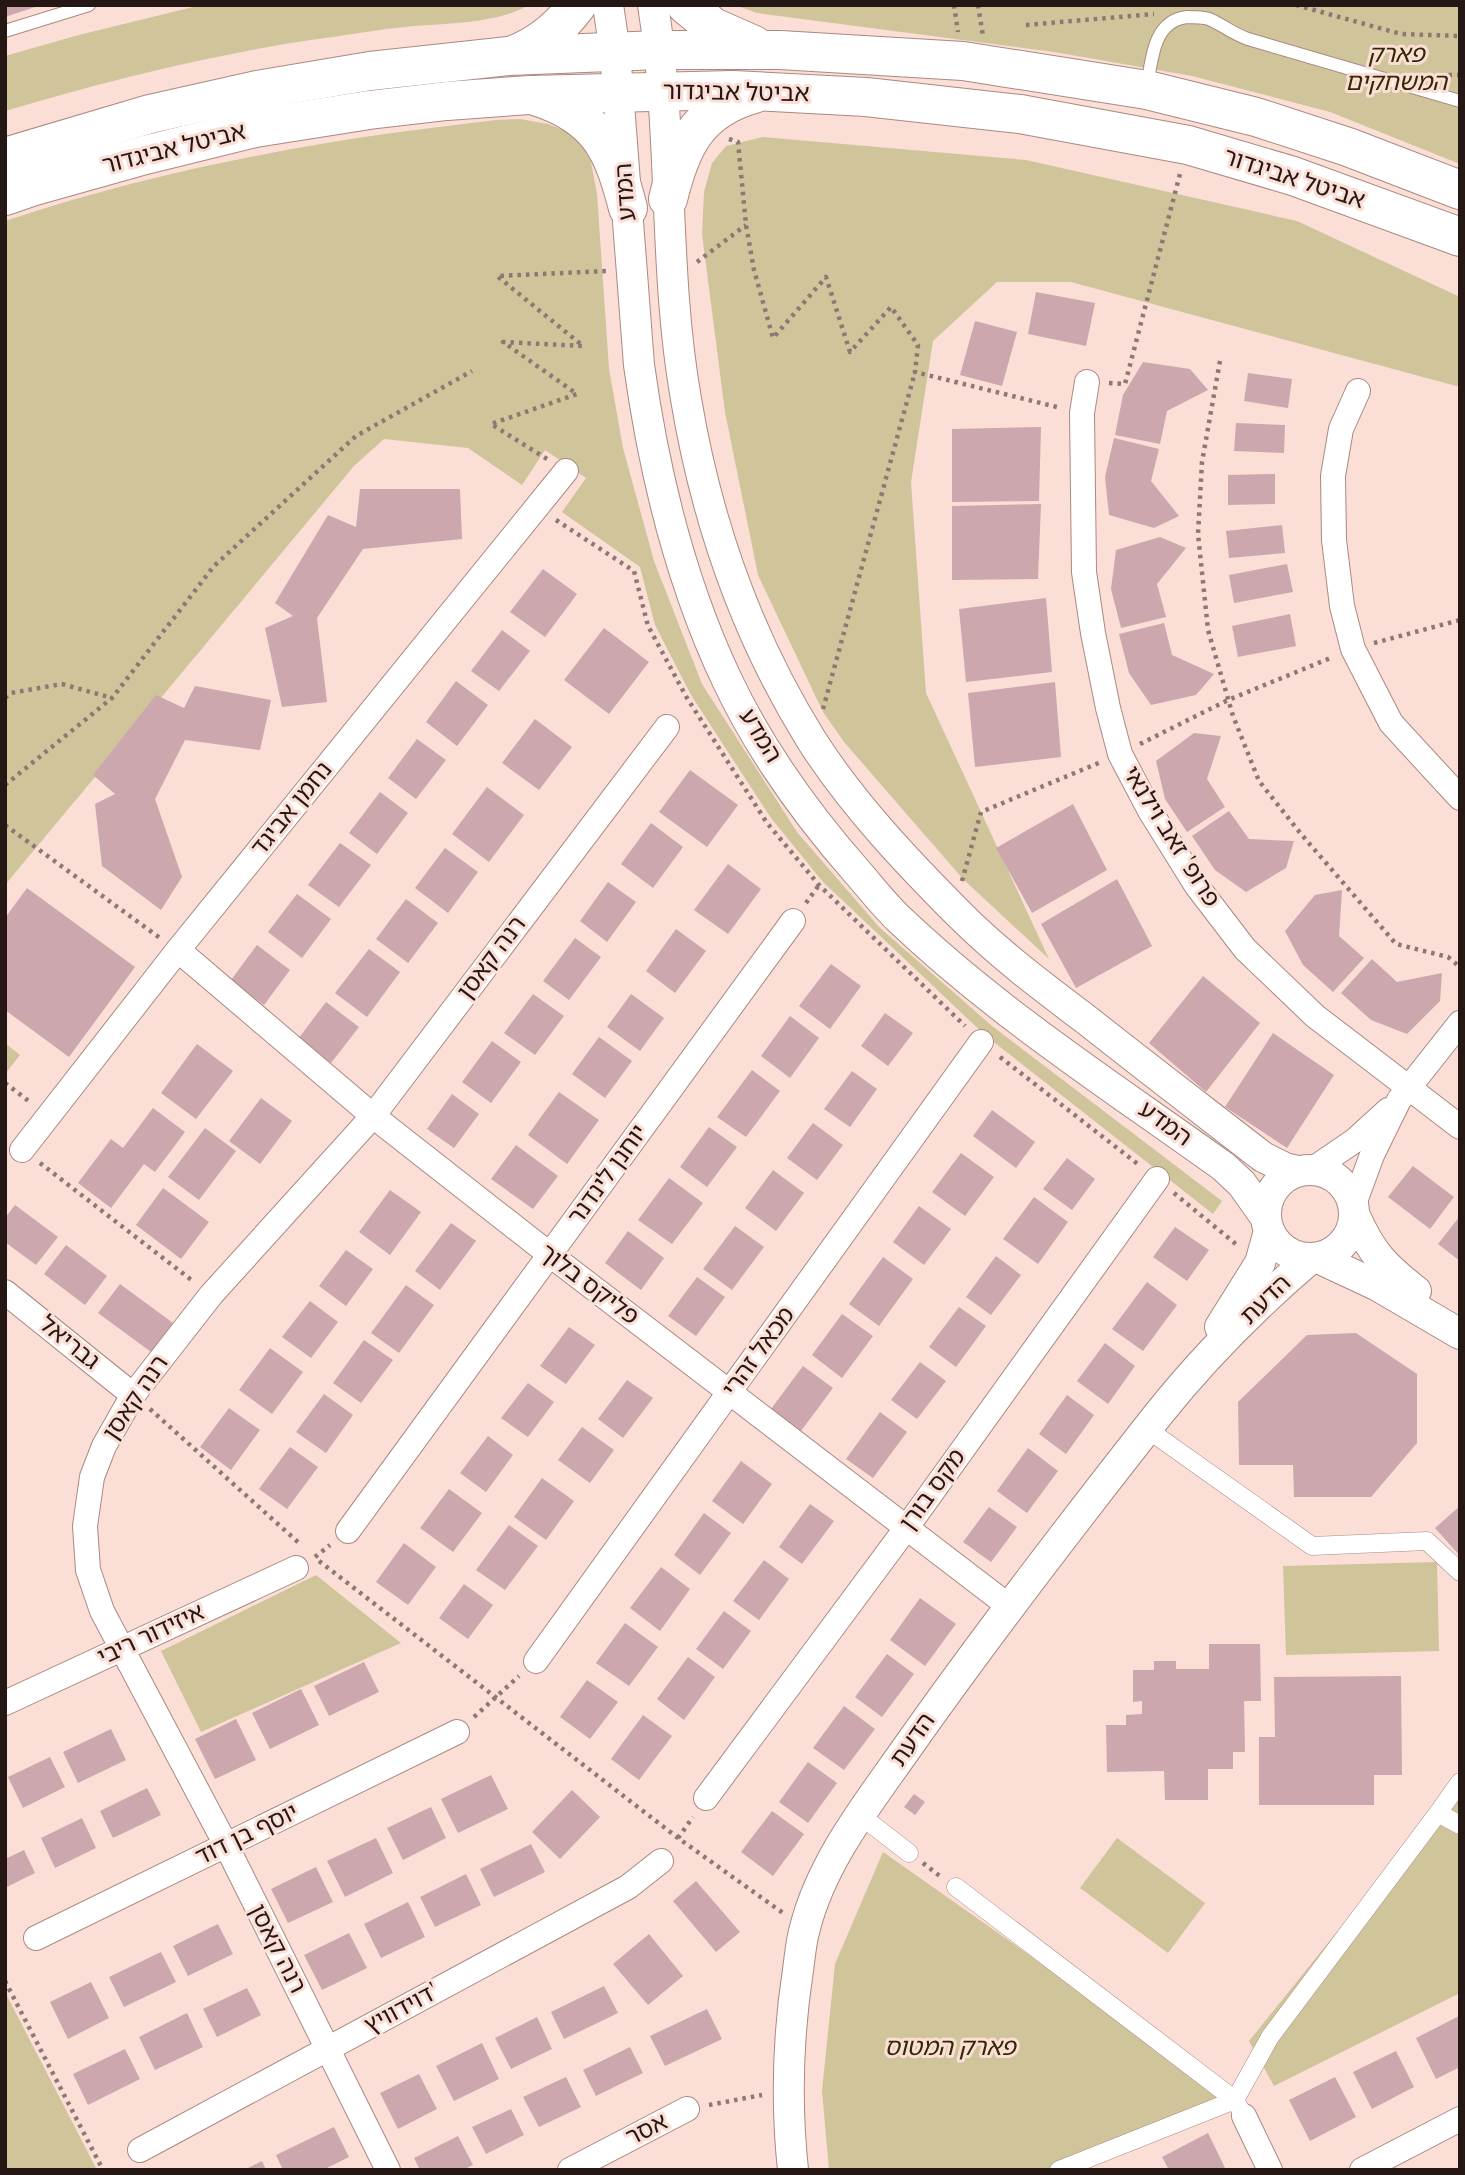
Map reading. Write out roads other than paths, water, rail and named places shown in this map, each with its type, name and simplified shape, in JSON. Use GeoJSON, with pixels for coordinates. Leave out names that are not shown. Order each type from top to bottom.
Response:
{"type":"FeatureCollection","features":[{"type":"Feature","properties":{"kind":"main road"},"geometry":{"type":"LineString","coordinates":[[509,57],[550,35],[577,5]]}},
{"type":"Feature","properties":{"kind":"main road"},"geometry":{"type":"LineString","coordinates":[[686,5],[700,18],[728,35],[747,43],[780,50]]}},
{"type":"Feature","properties":{"kind":"main road","name":"אביטל אביגדור"},"geometry":{"type":"LineString","coordinates":[[5,157],[150,114],[257,90],[370,71],[509,57],[659,50],[780,50],[962,61],[1146,90],[1255,117],[1348,147],[1460,190]]}},
{"type":"Feature","properties":{"kind":"main road","name":"אביטל אביגדור"},"geometry":{"type":"LineString","coordinates":[[5,197],[31,187],[145,155],[255,128],[369,110],[447,100],[529,95],[662,90],[772,91],[866,97],[1020,114],[1188,145],[1293,176],[1460,237]]}},
{"type":"Feature","properties":{"kind":"main road"},"geometry":{"type":"LineString","coordinates":[[668,199],[684,148],[706,118],[729,103],[772,91]]}},
{"type":"Feature","properties":{"kind":"main road"},"geometry":{"type":"LineString","coordinates":[[529,95],[570,111],[598,133],[611,156],[628,208]]}},
{"type":"Feature","properties":{"kind":"street","name":"המדע"},"geometry":{"type":"LineString","coordinates":[[608,5],[615,52],[643,391],[656,467],[672,528],[700,614],[727,681],[769,755],[828,840],[898,919],[990,1000],[1224,1167],[1242,1184],[1268,1225]]}},
{"type":"Feature","properties":{"kind":"street","name":"המדע"},"geometry":{"type":"LineString","coordinates":[[653,5],[659,50],[679,349],[685,397],[701,474],[718,534],[746,613],[781,687],[814,744],[864,812],[961,917],[1024,972],[1264,1157],[1285,1168],[1306,1170]]}},
{"type":"Feature","properties":{"kind":"street","name":"פרופ' זאב וילנאי"},"geometry":{"type":"LineString","coordinates":[[1087,382],[1082,413],[1084,572],[1098,658],[1120,754],[1150,811],[1196,886],[1245,949],[1403,1094],[1460,1127]]}},
{"type":"Feature","properties":{"kind":"street"},"geometry":{"type":"LineString","coordinates":[[1358,391],[1341,429],[1333,476],[1334,540],[1342,606],[1353,649],[1391,723],[1460,798]]}},
{"type":"Feature","properties":{"kind":"street","name":"נחמן אביגד"},"geometry":{"type":"LineString","coordinates":[[22,1150],[178,950],[566,471]]}},
{"type":"Feature","properties":{"kind":"street","name":"רנה קאסן"},"geometry":{"type":"LineString","coordinates":[[388,2170],[226,1845],[102,1611],[88,1570],[85,1527],[92,1477],[104,1446],[133,1395],[211,1295],[373,1116],[667,727]]}},
{"type":"Feature","properties":{"kind":"street","name":"יוחנן לינדנר"},"geometry":{"type":"LineString","coordinates":[[348,1531],[793,921]]}},
{"type":"Feature","properties":{"kind":"street","name":"פליקס בלוך"},"geometry":{"type":"LineString","coordinates":[[178,950],[373,1116],[1010,1607]]}},
{"type":"Feature","properties":{"kind":"street"},"geometry":{"type":"LineString","coordinates":[[1460,1023],[1403,1094],[1354,1141],[1306,1170],[1287,1176],[1277,1184],[1266,1206],[1268,1225],[1276,1242],[1286,1251],[1315,1258],[1378,1286],[1460,1334]]}},
{"type":"Feature","properties":{"kind":"street","name":"מכאל זהרי"},"geometry":{"type":"LineString","coordinates":[[536,1661],[981,1042]]}},
{"type":"Feature","properties":{"kind":"street"},"geometry":{"type":"LineString","coordinates":[[1315,1258],[1330,1254],[1348,1239],[1372,1155],[1403,1094]]}},
{"type":"Feature","properties":{"kind":"street"},"geometry":{"type":"LineString","coordinates":[[1306,1170],[1335,1176],[1350,1193],[1368,1244],[1386,1267],[1460,1326]]}},
{"type":"Feature","properties":{"kind":"street","name":"מקס בורן"},"geometry":{"type":"LineString","coordinates":[[706,1798],[907,1527],[1157,1179]]}},
{"type":"Feature","properties":{"kind":"street","name":"הדעת"},"geometry":{"type":"LineString","coordinates":[[1192,1372],[1260,1263],[1268,1225]]}},
{"type":"Feature","properties":{"kind":"street","name":"הדעת"},"geometry":{"type":"LineString","coordinates":[[793,2170],[790,2090],[794,1999],[805,1928],[817,1893],[838,1851],[943,1696],[1146,1429],[1192,1372],[1283,1282],[1315,1258]]}},
{"type":"Feature","properties":{"kind":"street","name":"גבריאל"},"geometry":{"type":"LineString","coordinates":[[5,1292],[133,1395]]}},
{"type":"Feature","properties":{"kind":"street"},"geometry":{"type":"LineString","coordinates":[[1146,1429],[1312,1546],[1427,1541],[1460,1572]]}},
{"type":"Feature","properties":{"kind":"street","name":"איזידור ריבי"},"geometry":{"type":"LineString","coordinates":[[5,1703],[305,1558]]}},
{"type":"Feature","properties":{"kind":"street","name":"יוסף בן דוד"},"geometry":{"type":"LineString","coordinates":[[36,1938],[457,1732]]}},
{"type":"Feature","properties":{"kind":"street"},"geometry":{"type":"LineString","coordinates":[[1059,2170],[1239,2108],[1270,2037],[1460,1782]]}},
{"type":"Feature","properties":{"kind":"street"},"geometry":{"type":"LineString","coordinates":[[1438,1813],[1460,1825]]}},
{"type":"Feature","properties":{"kind":"street"},"geometry":{"type":"LineString","coordinates":[[861,1816],[909,1853]]}},
{"type":"Feature","properties":{"kind":"street","name":"דוידוויץ'"},"geometry":{"type":"LineString","coordinates":[[140,2150],[628,1886],[661,1861]]}},
{"type":"Feature","properties":{"kind":"street"},"geometry":{"type":"LineString","coordinates":[[956,1887],[1239,2108],[1270,2170]]}},
{"type":"Feature","properties":{"kind":"street","name":"אסר"},"geometry":{"type":"LineString","coordinates":[[570,2170],[687,2109]]}},
{"type":"Feature","properties":{"kind":"street"},"geometry":{"type":"LineString","coordinates":[[1362,2170],[1460,2119]]}},
{"type":"Feature","properties":{"kind":"lane"},"geometry":{"type":"LineString","coordinates":[[5,31],[89,5]]}},
{"type":"Feature","properties":{"kind":"lane"},"geometry":{"type":"LineString","coordinates":[[1146,90],[1156,43],[1165,27],[1178,19],[1195,16],[1209,19],[1237,36],[1460,102]]}},
{"type":"Feature","properties":{"kind":"park label","name":"פארק המשחקים"},"geometry":{"type":"Point","coordinates":[1396,69]}},
{"type":"Feature","properties":{"kind":"park label","name":"פארק המטוס"},"geometry":{"type":"Point","coordinates":[950,2048]}}]}
